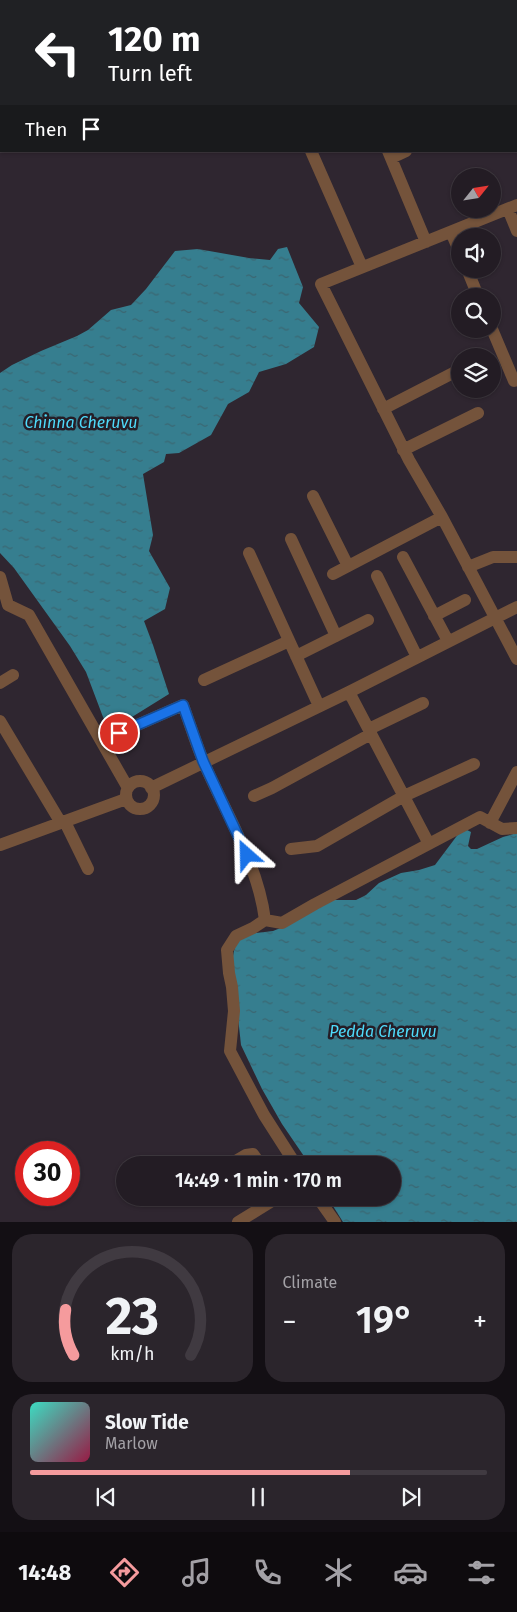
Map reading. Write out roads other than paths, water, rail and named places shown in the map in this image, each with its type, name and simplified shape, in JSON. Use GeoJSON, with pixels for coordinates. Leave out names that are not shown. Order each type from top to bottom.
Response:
{"type":"FeatureCollection","features":[{"type":"Feature","properties":{"kind":"street"},"geometry":{"type":"LineString","coordinates":[[311,152],[362,268]]}},
{"type":"Feature","properties":{"kind":"street"},"geometry":{"type":"LineString","coordinates":[[390,154],[426,242]]}},
{"type":"Feature","properties":{"kind":"street"},"geometry":{"type":"LineString","coordinates":[[461,228],[512,207],[517,232]]}},
{"type":"Feature","properties":{"kind":"street"},"geometry":{"type":"LineString","coordinates":[[451,232],[320,284],[403,450],[442,516],[517,659]]}},
{"type":"Feature","properties":{"kind":"street"},"geometry":{"type":"LineString","coordinates":[[496,338],[516,383]]}},
{"type":"Feature","properties":{"kind":"street"},"geometry":{"type":"LineString","coordinates":[[383,410],[451,374]]}},
{"type":"Feature","properties":{"kind":"street"},"geometry":{"type":"LineString","coordinates":[[403,450],[478,412]]}},
{"type":"Feature","properties":{"kind":"street"},"geometry":{"type":"LineString","coordinates":[[313,496],[348,566]]}},
{"type":"Feature","properties":{"kind":"street"},"geometry":{"type":"LineString","coordinates":[[333,574],[442,516]]}},
{"type":"Feature","properties":{"kind":"street"},"geometry":{"type":"LineString","coordinates":[[291,539],[336,636]]}},
{"type":"Feature","properties":{"kind":"street"},"geometry":{"type":"LineString","coordinates":[[249,553],[319,706]]}},
{"type":"Feature","properties":{"kind":"street"},"geometry":{"type":"LineString","coordinates":[[403,557],[448,641]]}},
{"type":"Feature","properties":{"kind":"street"},"geometry":{"type":"LineString","coordinates":[[468,568],[493,557],[517,557]]}},
{"type":"Feature","properties":{"kind":"street"},"geometry":{"type":"LineString","coordinates":[[377,576],[418,657]]}},
{"type":"Feature","properties":{"kind":"street"},"geometry":{"type":"LineString","coordinates":[[0,577],[4,607],[29,615],[127,793],[132,806],[140,809],[145,808],[153,799],[151,788],[144,782],[131,784],[127,793],[63,822],[0,846]]}},
{"type":"Feature","properties":{"kind":"street"},"geometry":{"type":"LineString","coordinates":[[434,616],[465,600]]}},
{"type":"Feature","properties":{"kind":"street"},"geometry":{"type":"LineString","coordinates":[[151,788],[203,761],[349,692],[517,607]]}},
{"type":"Feature","properties":{"kind":"street"},"geometry":{"type":"LineString","coordinates":[[296,656],[368,620]]}},
{"type":"Feature","properties":{"kind":"street"},"geometry":{"type":"LineString","coordinates":[[204,680],[289,641]]}},
{"type":"Feature","properties":{"kind":"street"},"geometry":{"type":"LineString","coordinates":[[0,683],[13,675]]}},
{"type":"Feature","properties":{"kind":"street"},"geometry":{"type":"LineString","coordinates":[[349,692],[429,844]]}},
{"type":"Feature","properties":{"kind":"street"},"geometry":{"type":"LineString","coordinates":[[254,796],[272,788],[423,702]]}},
{"type":"Feature","properties":{"kind":"street"},"geometry":{"type":"LineString","coordinates":[[119,733],[183,705],[203,761],[254,871],[265,920]]}},
{"type":"Feature","properties":{"kind":"street"},"geometry":{"type":"LineString","coordinates":[[0,720],[63,822],[88,869]]}},
{"type":"Feature","properties":{"kind":"street"},"geometry":{"type":"LineString","coordinates":[[291,849],[317,846],[404,796],[474,764]]}},
{"type":"Feature","properties":{"kind":"street"},"geometry":{"type":"LineString","coordinates":[[490,823],[517,772]]}},
{"type":"Feature","properties":{"kind":"street"},"geometry":{"type":"LineString","coordinates":[[290,1156],[264,1115],[230,1051],[234,1011],[227,950],[236,936],[265,920],[282,923],[480,817],[502,829],[517,828]]}},
{"type":"Feature","properties":{"kind":"street"},"geometry":{"type":"LineString","coordinates":[[238,1222],[264,1206]]}},
{"type":"Feature","properties":{"kind":"street"},"geometry":{"type":"LineString","coordinates":[[324,1206],[335,1222]]}},
{"type":"Feature","properties":{"kind":"water","name":"Chinna Cheruvu"},"geometry":{"type":"Polygon","coordinates":[[[287,247],[303,287],[299,303],[319,327],[314,347],[286,364],[259,372],[249,392],[228,404],[211,435],[179,453],[166,454],[164,462],[143,474],[153,535],[149,551],[170,588],[165,609],[144,621],[169,694],[111,730],[103,717],[86,672],[70,646],[14,568],[0,553],[0,373],[12,365],[88,330],[111,310],[131,305],[146,289],[175,251],[198,249],[270,260],[278,249],[287,247]]]}},
{"type":"Feature","properties":{"kind":"water","name":"Pedda Cheruvu"},"geometry":{"type":"Polygon","coordinates":[[[467,830],[471,832],[468,846],[471,849],[477,849],[517,833],[517,1222],[343,1222],[333,1206],[401,1206],[401,1156],[304,1156],[282,1124],[262,1089],[241,1045],[232,961],[235,946],[240,938],[248,934],[273,931],[288,925],[331,900],[356,900],[366,895],[379,883],[401,873],[435,865],[459,833],[467,830]]]}}]}
